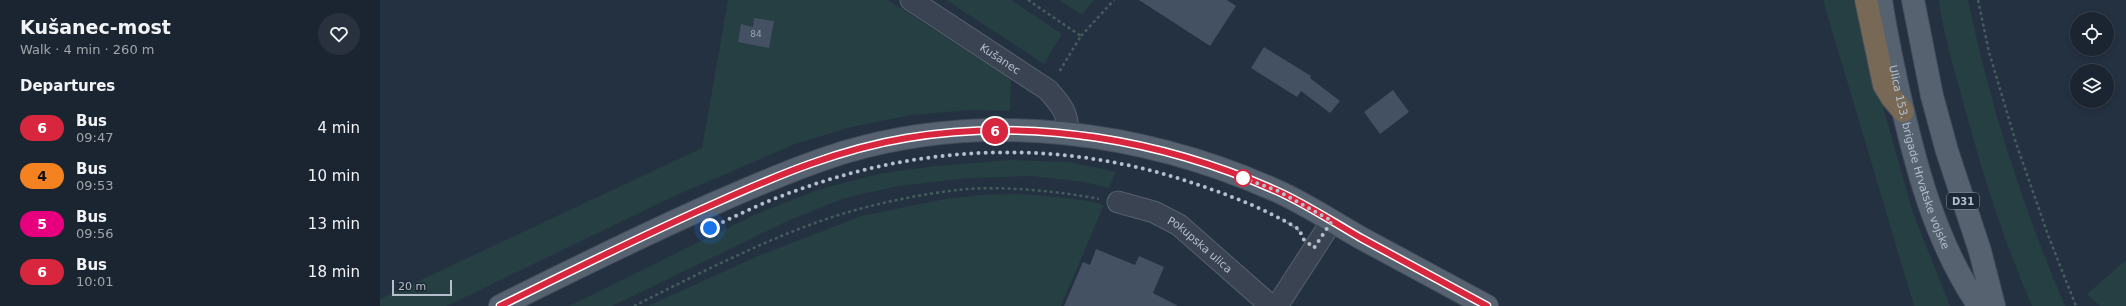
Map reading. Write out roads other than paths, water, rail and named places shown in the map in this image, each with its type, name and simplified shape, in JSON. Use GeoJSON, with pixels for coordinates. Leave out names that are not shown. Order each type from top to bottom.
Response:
{"type":"FeatureCollection","features":[{"type":"Feature","properties":{"kind":"highway"},"geometry":{"type":"LineString","coordinates":[[1866,0],[1884,85],[1892,98],[1903,111]]}},
{"type":"Feature","properties":{"kind":"main road","name":"Ulica 153. brigade Hrvatske vojske"},"geometry":{"type":"LineString","coordinates":[[1881,0],[1903,111],[1935,221],[1947,251],[1982,306]]}},
{"type":"Feature","properties":{"kind":"main road","name":"Ulica 153. brigade Hrvatske vojske"},"geometry":{"type":"LineString","coordinates":[[1913,0],[1932,96],[1947,151],[1980,251],[1982,306]]}},
{"type":"Feature","properties":{"kind":"main road"},"geometry":{"type":"LineString","coordinates":[[500,306],[673,222],[786,171],[847,152],[908,138],[974,131],[1017,130],[1068,133],[1143,146],[1186,157],[1278,191],[1487,306]]}},
{"type":"Feature","properties":{"kind":"street","name":"Kušanec"},"geometry":{"type":"LineString","coordinates":[[911,0],[1048,90],[1061,104],[1068,119],[1068,133]]}},
{"type":"Feature","properties":{"kind":"street","name":"Pokupska ulica"},"geometry":{"type":"LineString","coordinates":[[1118,202],[1154,212],[1178,225],[1271,306]]}},
{"type":"Feature","properties":{"kind":"street"},"geometry":{"type":"LineString","coordinates":[[1277,306],[1332,221]]}}]}
